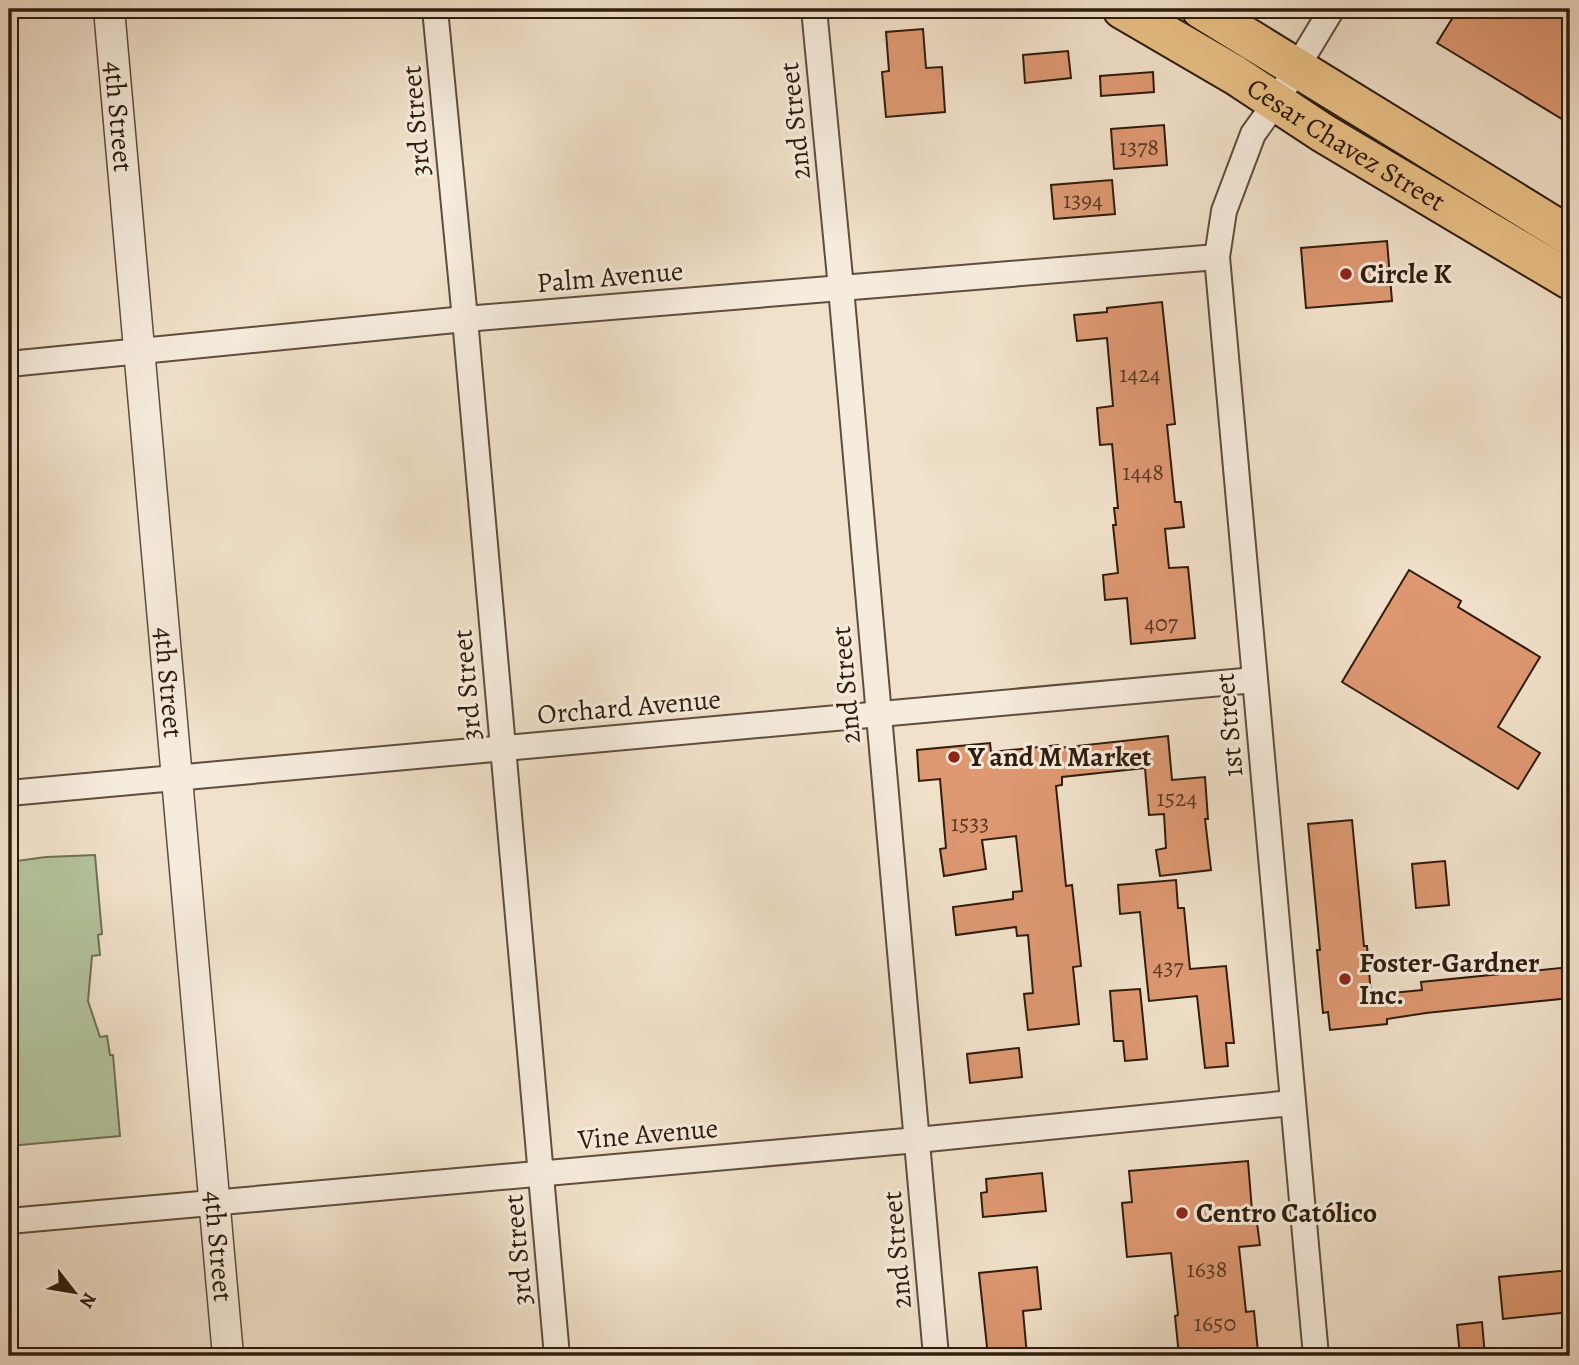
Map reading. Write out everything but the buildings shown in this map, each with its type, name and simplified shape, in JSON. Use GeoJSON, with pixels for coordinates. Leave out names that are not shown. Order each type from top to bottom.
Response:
{"type":"FeatureCollection","features":[{"type":"Feature","properties":{"kind":"main road","name":"Cesar Chavez Street"},"geometry":{"type":"LineString","coordinates":[[1122,9],[1570,281]]}},
{"type":"Feature","properties":{"kind":"main road","name":"Cesar Chavez Street"},"geometry":{"type":"LineString","coordinates":[[1201,9],[1570,236]]}},
{"type":"Feature","properties":{"kind":"street","name":"4th Street"},"geometry":{"type":"LineString","coordinates":[[109,9],[228,1356]]}},
{"type":"Feature","properties":{"kind":"street","name":"3rd Street"},"geometry":{"type":"LineString","coordinates":[[435,9],[557,1356]]}},
{"type":"Feature","properties":{"kind":"street","name":"2nd Street"},"geometry":{"type":"LineString","coordinates":[[814,9],[936,1356]]}},
{"type":"Feature","properties":{"kind":"street","name":"1st Street"},"geometry":{"type":"LineString","coordinates":[[1316,1356],[1217,257],[1224,211],[1253,134],[1276,102],[1332,9]]}},
{"type":"Feature","properties":{"kind":"street","name":"Palm Avenue"},"geometry":{"type":"LineString","coordinates":[[9,364],[465,319],[1217,257]]}},
{"type":"Feature","properties":{"kind":"street","name":"Orchard Avenue"},"geometry":{"type":"LineString","coordinates":[[9,793],[1255,680]]}},
{"type":"Feature","properties":{"kind":"street","name":"Vine Avenue"},"geometry":{"type":"LineString","coordinates":[[9,1221],[917,1140],[1292,1103]]}},
{"type":"Feature","properties":{"kind":"green space"},"geometry":{"type":"Polygon","coordinates":[[[95,855],[102,934],[98,935],[100,955],[92,956],[88,1001],[100,1037],[107,1036],[110,1055],[113,1055],[120,1136],[9,1146],[9,862],[95,855]]]}},
{"type":"Feature","properties":{"kind":"place","name":"Circle K"},"geometry":{"type":"Point","coordinates":[1346,274]}},
{"type":"Feature","properties":{"kind":"place","name":"Y and M Market"},"geometry":{"type":"Point","coordinates":[954,757]}},
{"type":"Feature","properties":{"kind":"place","name":"Foster-Gardner Inc."},"geometry":{"type":"Point","coordinates":[1345,979]}},
{"type":"Feature","properties":{"kind":"place","name":"Centro Católico"},"geometry":{"type":"Point","coordinates":[1182,1213]}}]}
